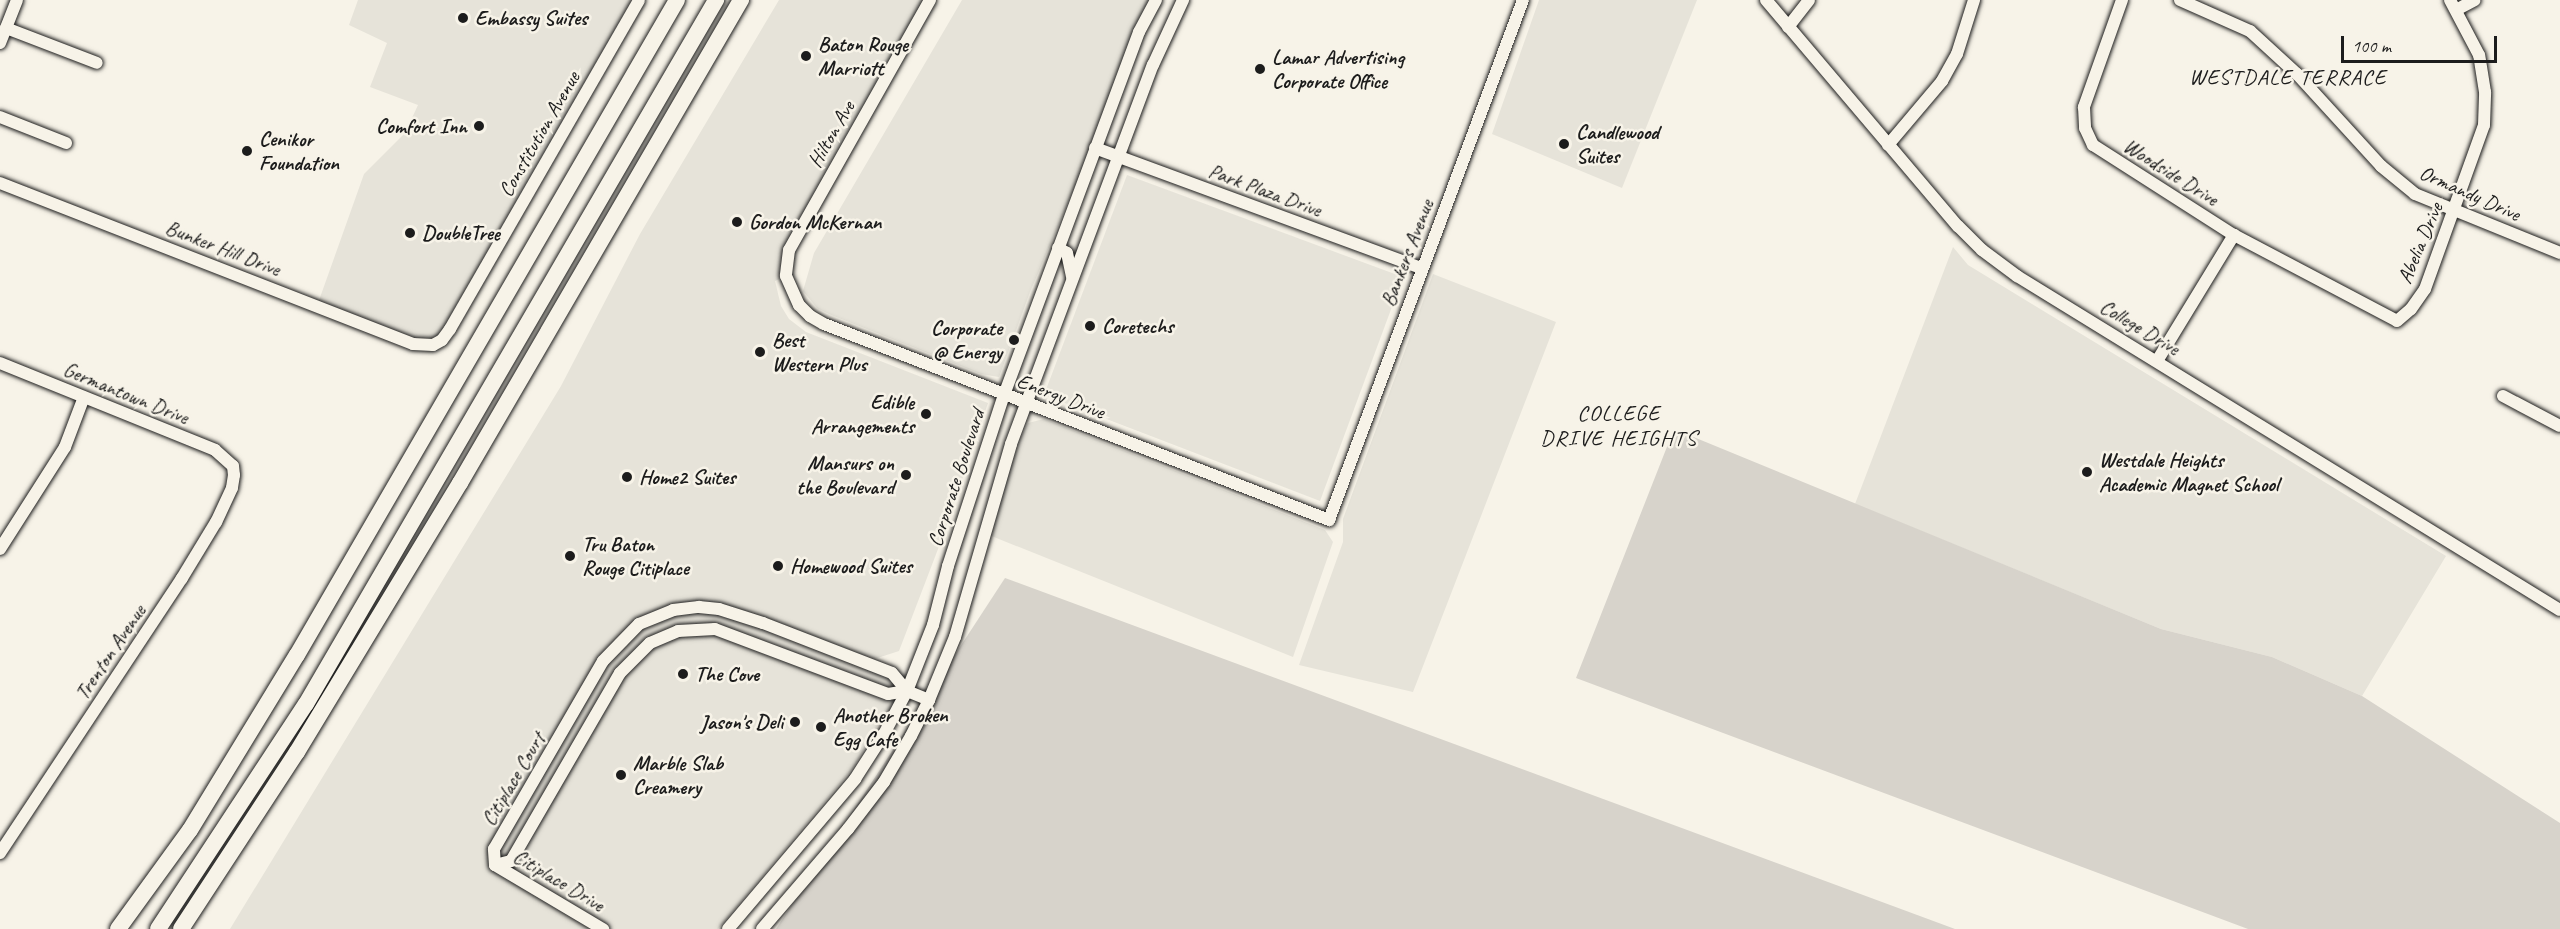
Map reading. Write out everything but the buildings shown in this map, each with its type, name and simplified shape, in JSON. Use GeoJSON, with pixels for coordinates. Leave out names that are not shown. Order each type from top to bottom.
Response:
{"type":"FeatureCollection","features":[{"type":"Feature","properties":{"kind":"highway"},"geometry":{"type":"LineString","coordinates":[[118,929],[190,830],[297,655],[677,0]]}},
{"type":"Feature","properties":{"kind":"highway"},"geometry":{"type":"LineString","coordinates":[[160,926],[306,704],[716,0]]}},
{"type":"Feature","properties":{"kind":"highway"},"geometry":{"type":"LineString","coordinates":[[181,929],[297,752],[460,483],[741,0]]}},
{"type":"Feature","properties":{"kind":"street"},"geometry":{"type":"LineString","coordinates":[[0,43],[17,0]]}},
{"type":"Feature","properties":{"kind":"street","name":"Constitution Avenue"},"geometry":{"type":"LineString","coordinates":[[433,345],[442,340],[450,329],[639,0]]}},
{"type":"Feature","properties":{"kind":"street","name":"Hilton Ave"},"geometry":{"type":"LineString","coordinates":[[791,292],[786,276],[786,262],[797,232],[930,0]]}},
{"type":"Feature","properties":{"kind":"street","name":"Corporate Boulevard"},"geometry":{"type":"LineString","coordinates":[[728,929],[855,779],[884,734],[907,691],[933,625],[948,567],[1004,395],[1139,32],[1156,0]]}},
{"type":"Feature","properties":{"kind":"street","name":"Bankers Avenue"},"geometry":{"type":"LineString","coordinates":[[1329,520],[1421,268],[1523,0]]}},
{"type":"Feature","properties":{"kind":"street","name":"College Drive"},"geometry":{"type":"LineString","coordinates":[[1766,0],[1888,145],[1958,226],[1982,250],[2017,276],[2560,610]]}},
{"type":"Feature","properties":{"kind":"street"},"geometry":{"type":"LineString","coordinates":[[1788,27],[1809,0]]}},
{"type":"Feature","properties":{"kind":"street"},"geometry":{"type":"LineString","coordinates":[[1888,145],[1942,81],[1957,54],[1974,0]]}},
{"type":"Feature","properties":{"kind":"street","name":"Woodside Drive"},"geometry":{"type":"LineString","coordinates":[[2122,0],[2084,107],[2085,128],[2093,145],[2234,235]]}},
{"type":"Feature","properties":{"kind":"street","name":"Ormandy Drive"},"geometry":{"type":"LineString","coordinates":[[2180,0],[2250,31],[2297,74],[2381,166],[2415,194],[2560,253]]}},
{"type":"Feature","properties":{"kind":"street"},"geometry":{"type":"LineString","coordinates":[[2453,5],[2475,0]]}},
{"type":"Feature","properties":{"kind":"street","name":"Corporate Boulevard"},"geometry":{"type":"LineString","coordinates":[[762,929],[848,829],[884,782],[929,700],[955,637],[992,503],[1026,403],[1153,65],[1180,3]]}},
{"type":"Feature","properties":{"kind":"street","name":"Abelia Drive"},"geometry":{"type":"LineString","coordinates":[[2234,235],[2397,321],[2411,309],[2425,289],[2455,212],[2484,125],[2485,92],[2479,55],[2453,5]]}},
{"type":"Feature","properties":{"kind":"street"},"geometry":{"type":"LineString","coordinates":[[6,28],[97,63]]}},
{"type":"Feature","properties":{"kind":"street"},"geometry":{"type":"LineString","coordinates":[[0,117],[66,143]]}},
{"type":"Feature","properties":{"kind":"street","name":"Park Plaza Drive"},"geometry":{"type":"LineString","coordinates":[[1095,148],[1421,268]]}},
{"type":"Feature","properties":{"kind":"street","name":"Bunker Hill Drive"},"geometry":{"type":"LineString","coordinates":[[0,183],[413,344],[433,345]]}},
{"type":"Feature","properties":{"kind":"street"},"geometry":{"type":"LineString","coordinates":[[2157,361],[2234,235]]}},
{"type":"Feature","properties":{"kind":"street"},"geometry":{"type":"LineString","coordinates":[[1058,248],[1067,253],[1072,278]]}},
{"type":"Feature","properties":{"kind":"street","name":"Energy Drive"},"geometry":{"type":"LineString","coordinates":[[791,292],[810,316],[824,324],[1329,520]]}},
{"type":"Feature","properties":{"kind":"street","name":"Germantown Drive"},"geometry":{"type":"LineString","coordinates":[[0,363],[215,450],[232,466]]}},
{"type":"Feature","properties":{"kind":"street"},"geometry":{"type":"LineString","coordinates":[[2503,396],[2560,426]]}},
{"type":"Feature","properties":{"kind":"street"},"geometry":{"type":"LineString","coordinates":[[0,549],[66,447],[84,397]]}},
{"type":"Feature","properties":{"kind":"street","name":"Trenton Avenue"},"geometry":{"type":"LineString","coordinates":[[0,853],[182,578],[216,522],[232,488],[234,475],[232,466]]}},
{"type":"Feature","properties":{"kind":"street"},"geometry":{"type":"LineString","coordinates":[[690,609],[693,629]]}},
{"type":"Feature","properties":{"kind":"street","name":"Citiplace Court"},"geometry":{"type":"LineString","coordinates":[[907,691],[888,694],[715,629],[678,631],[650,643],[625,667],[511,861],[495,865],[494,849],[609,653],[639,624],[673,610],[719,609],[892,673],[907,691],[929,700]]}},
{"type":"Feature","properties":{"kind":"street"},"geometry":{"type":"LineString","coordinates":[[794,658],[802,639]]}},
{"type":"Feature","properties":{"kind":"street"},"geometry":{"type":"LineString","coordinates":[[609,653],[625,667]]}},
{"type":"Feature","properties":{"kind":"street"},"geometry":{"type":"LineString","coordinates":[[549,758],[567,769]]}},
{"type":"Feature","properties":{"kind":"street","name":"Citiplace Drive"},"geometry":{"type":"LineString","coordinates":[[495,865],[603,929]]}},
{"type":"Feature","properties":{"kind":"shaded area"},"geometry":{"type":"Polygon","coordinates":[[[358,0],[639,0],[442,340],[423,346],[317,306],[364,174],[405,133],[418,105],[370,87],[387,43],[349,25],[358,0]]]}},
{"type":"Feature","properties":{"kind":"shaded area"},"geometry":{"type":"Polygon","coordinates":[[[779,0],[930,0],[797,232],[786,276],[775,281],[781,306],[789,319],[806,332],[988,403],[943,536],[899,651],[865,662],[905,678],[890,714],[878,725],[853,768],[718,929],[230,929],[561,386],[640,234],[779,0]]]}},
{"type":"Feature","properties":{"kind":"shaded area"},"geometry":{"type":"Polygon","coordinates":[[[962,0],[1154,0],[1030,292],[999,377],[981,374],[829,314],[817,308],[803,291],[814,253],[962,0]]]}},
{"type":"Feature","properties":{"kind":"shaded area"},"geometry":{"type":"Polygon","coordinates":[[[1539,0],[1697,0],[1622,188],[1492,134],[1539,0]]]}},
{"type":"Feature","properties":{"kind":"shaded area"},"geometry":{"type":"Polygon","coordinates":[[[1127,175],[1403,277],[1320,501],[1044,395],[1127,175]]]}},
{"type":"Feature","properties":{"kind":"shaded area"},"geometry":{"type":"Polygon","coordinates":[[[1953,247],[1968,265],[2446,556],[2362,696],[2272,657],[2161,629],[1855,504],[1953,247]]]}},
{"type":"Feature","properties":{"kind":"shaded area"},"geometry":{"type":"Polygon","coordinates":[[[1433,274],[1556,322],[1413,692],[1299,665],[1343,542],[1343,519],[1433,274]]]}},
{"type":"Feature","properties":{"kind":"shaded area"},"geometry":{"type":"Polygon","coordinates":[[[1044,419],[1325,530],[1333,542],[1293,657],[989,535],[1020,439],[1028,423],[1044,419]]]}},
{"type":"Feature","properties":{"kind":"shaded area"},"geometry":{"type":"Polygon","coordinates":[[[1674,429],[2161,629],[2272,657],[2362,696],[2560,823],[2560,929],[2248,929],[1576,678],[1674,429]]]}},
{"type":"Feature","properties":{"kind":"shaded area"},"geometry":{"type":"Polygon","coordinates":[[[1005,578],[1955,929],[776,929],[1005,578]]]}},
{"type":"Feature","properties":{"kind":"place","name":"Embassy Suites"},"geometry":{"type":"Point","coordinates":[463,18]}},
{"type":"Feature","properties":{"kind":"place","name":"Baton Rouge Marriott"},"geometry":{"type":"Point","coordinates":[806,56]}},
{"type":"Feature","properties":{"kind":"place","name":"Lamar Advertising Corporate Office"},"geometry":{"type":"Point","coordinates":[1260,69]}},
{"type":"Feature","properties":{"kind":"place","name":"Comfort Inn"},"geometry":{"type":"Point","coordinates":[479,126]}},
{"type":"Feature","properties":{"kind":"place","name":"Candlewood Suites"},"geometry":{"type":"Point","coordinates":[1564,144]}},
{"type":"Feature","properties":{"kind":"place","name":"Cenikor Foundation"},"geometry":{"type":"Point","coordinates":[247,151]}},
{"type":"Feature","properties":{"kind":"place","name":"Gordon McKernan"},"geometry":{"type":"Point","coordinates":[737,222]}},
{"type":"Feature","properties":{"kind":"place","name":"DoubleTree"},"geometry":{"type":"Point","coordinates":[410,233]}},
{"type":"Feature","properties":{"kind":"place","name":"Coretechs"},"geometry":{"type":"Point","coordinates":[1090,326]}},
{"type":"Feature","properties":{"kind":"place","name":"Corporate @ Energy"},"geometry":{"type":"Point","coordinates":[1014,340]}},
{"type":"Feature","properties":{"kind":"place","name":"Best Western Plus"},"geometry":{"type":"Point","coordinates":[760,352]}},
{"type":"Feature","properties":{"kind":"place","name":"Edible Arrangements"},"geometry":{"type":"Point","coordinates":[926,414]}},
{"type":"Feature","properties":{"kind":"place","name":"Westdale Heights Academic Magnet School"},"geometry":{"type":"Point","coordinates":[2087,472]}},
{"type":"Feature","properties":{"kind":"place","name":"Mansurs on the Boulevard"},"geometry":{"type":"Point","coordinates":[906,475]}},
{"type":"Feature","properties":{"kind":"place","name":"Home2 Suites"},"geometry":{"type":"Point","coordinates":[627,477]}},
{"type":"Feature","properties":{"kind":"place","name":"Tru Baton Rouge Citiplace"},"geometry":{"type":"Point","coordinates":[570,556]}},
{"type":"Feature","properties":{"kind":"place","name":"Homewood Suites"},"geometry":{"type":"Point","coordinates":[778,566]}},
{"type":"Feature","properties":{"kind":"place","name":"The Cove"},"geometry":{"type":"Point","coordinates":[683,674]}},
{"type":"Feature","properties":{"kind":"place","name":"Jason's Deli"},"geometry":{"type":"Point","coordinates":[795,722]}},
{"type":"Feature","properties":{"kind":"place","name":"Another Broken Egg Cafe"},"geometry":{"type":"Point","coordinates":[821,727]}},
{"type":"Feature","properties":{"kind":"place","name":"Marble Slab Creamery"},"geometry":{"type":"Point","coordinates":[621,775]}},
{"type":"Feature","properties":{"kind":"district","name":"WESTDALE TERRACE"},"geometry":{"type":"Point","coordinates":[2288,78]}},
{"type":"Feature","properties":{"kind":"district","name":"COLLEGE DRIVE HEIGHTS"},"geometry":{"type":"Point","coordinates":[1619,426]}}]}
